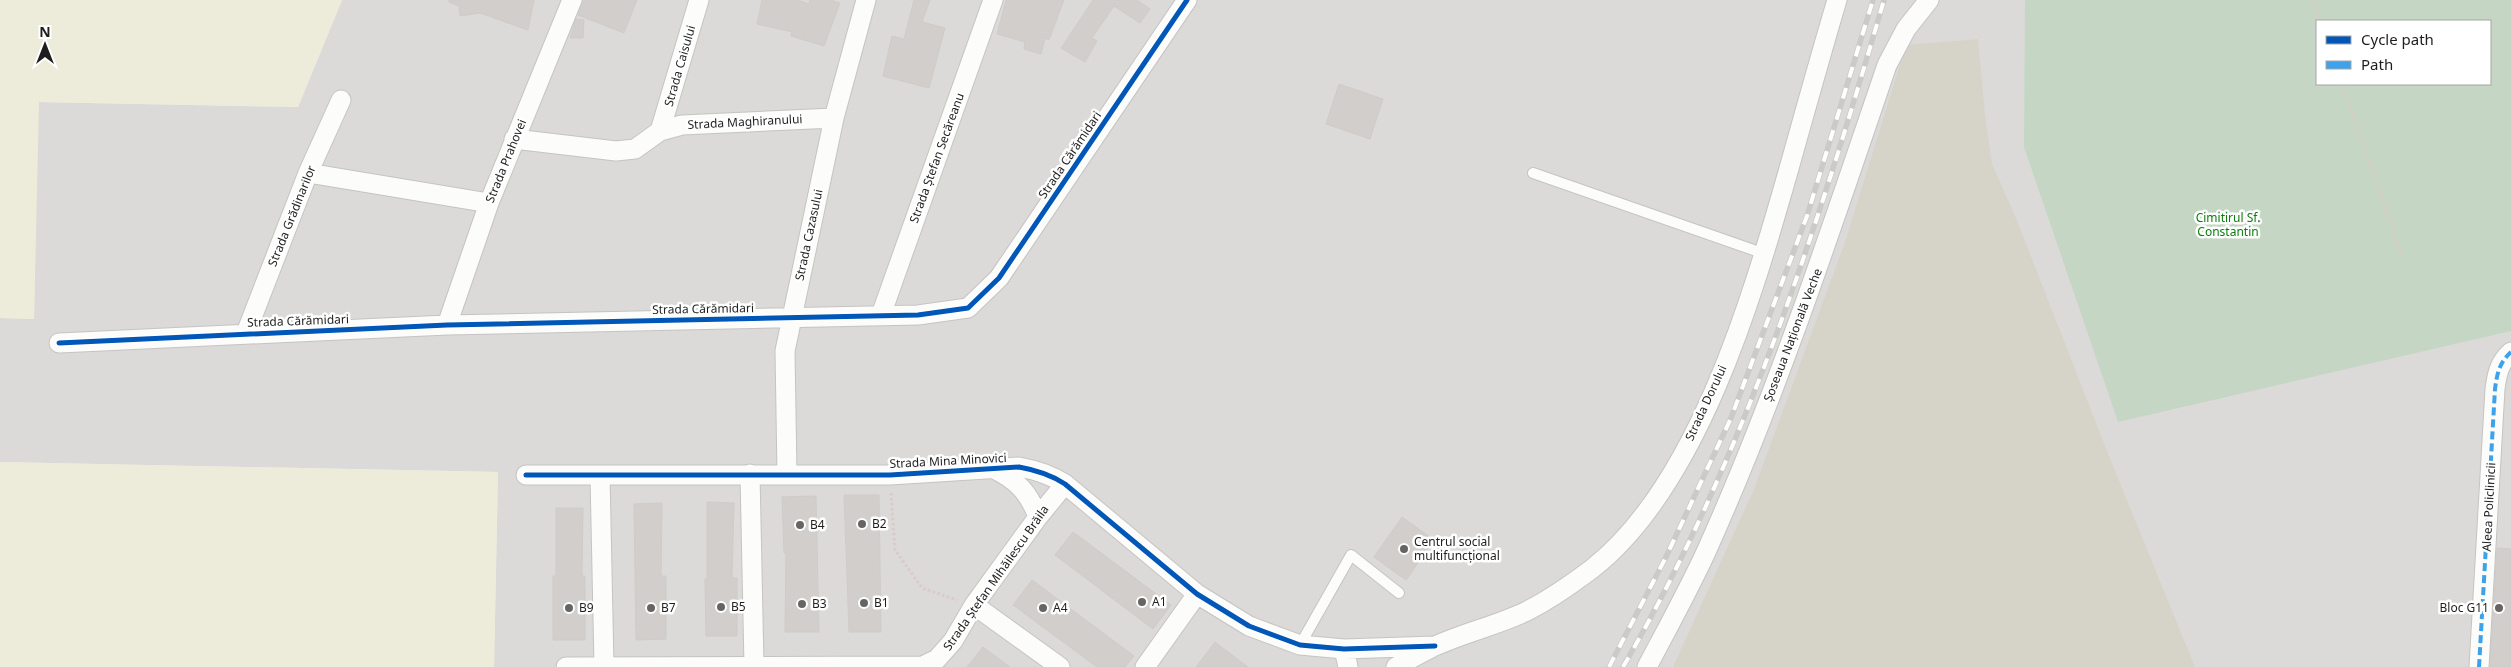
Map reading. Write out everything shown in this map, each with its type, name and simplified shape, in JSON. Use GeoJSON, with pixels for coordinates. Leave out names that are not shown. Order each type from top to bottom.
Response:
{"type":"FeatureCollection","features":[{"type":"Feature","properties":{"kind":"street","name":"Strada Prahovei"},"geometry":{"type":"LineString","coordinates":[[447,325],[489,203],[572,0]]}},
{"type":"Feature","properties":{"kind":"street","name":"Strada Caisului"},"geometry":{"type":"LineString","coordinates":[[660,131],[699,0]]}},
{"type":"Feature","properties":{"kind":"street","name":"Strada Cazasului"},"geometry":{"type":"LineString","coordinates":[[787,474],[785,351],[834,118],[866,0]]}},
{"type":"Feature","properties":{"kind":"street","name":"Strada Ștefan Secăreanu"},"geometry":{"type":"LineString","coordinates":[[881,315],[994,0]]}},
{"type":"Feature","properties":{"kind":"street","name":"Strada Cărămidari"},"geometry":{"type":"LineString","coordinates":[[59,343],[447,325],[918,315],[968,308],[999,278],[1187,0]]}},
{"type":"Feature","properties":{"kind":"street","name":"Strada Dorului"},"geometry":{"type":"LineString","coordinates":[[1396,667],[1435,646],[1524,612],[1558,592],[1615,549],[1636,526],[1678,461],[1710,398],[1739,330],[1765,254],[1837,0]]}},
{"type":"Feature","properties":{"kind":"street","name":"Șoseaua Națională Veche"},"geometry":{"type":"LineString","coordinates":[[1647,667],[1705,553],[1767,403],[1806,301],[1887,65],[1896,44],[1929,0]]}},
{"type":"Feature","properties":{"kind":"street","name":"Strada Grădinarilor"},"geometry":{"type":"LineString","coordinates":[[246,333],[308,173],[341,100]]}},
{"type":"Feature","properties":{"kind":"street","name":"Strada Maghiranului"},"geometry":{"type":"LineString","coordinates":[[514,139],[616,151],[635,149],[660,131],[682,125],[834,118]]}},
{"type":"Feature","properties":{"kind":"street"},"geometry":{"type":"LineString","coordinates":[[308,173],[489,203]]}},
{"type":"Feature","properties":{"kind":"street","name":"Aleea Policlinicii"},"geometry":{"type":"LineString","coordinates":[[2479,667],[2495,389],[2497,372],[2503,359],[2511,352]]}},
{"type":"Feature","properties":{"kind":"street","name":"Strada Mina Minovici"},"geometry":{"type":"LineString","coordinates":[[526,476],[890,474],[1019,467],[1050,474],[1065,484],[1197,594],[1249,626],[1300,645],[1346,658],[1435,646]]}},
{"type":"Feature","properties":{"kind":"street"},"geometry":{"type":"LineString","coordinates":[[994,469],[1009,476],[1022,487],[1032,501],[1038,517]]}},
{"type":"Feature","properties":{"kind":"street"},"geometry":{"type":"LineString","coordinates":[[750,474],[754,665]]}},
{"type":"Feature","properties":{"kind":"street"},"geometry":{"type":"LineString","coordinates":[[600,475],[604,666]]}},
{"type":"Feature","properties":{"kind":"street","name":"Strada Ștefan Mihăilescu Brăila"},"geometry":{"type":"LineString","coordinates":[[566,667],[922,666],[937,659],[953,641],[974,605],[1038,517],[1065,484]]}},
{"type":"Feature","properties":{"kind":"street"},"geometry":{"type":"LineString","coordinates":[[1145,667],[1197,594]]}},
{"type":"Feature","properties":{"kind":"street"},"geometry":{"type":"LineString","coordinates":[[974,605],[1060,667]]}},
{"type":"Feature","properties":{"kind":"lane"},"geometry":{"type":"LineString","coordinates":[[1533,173],[1765,254]]}},
{"type":"Feature","properties":{"kind":"lane"},"geometry":{"type":"LineString","coordinates":[[1300,645],[1351,555],[1399,593]]}},
{"type":"Feature","properties":{"kind":"path"},"geometry":{"type":"LineString","coordinates":[[2313,0],[2320,20]]}},
{"type":"Feature","properties":{"kind":"path"},"geometry":{"type":"LineString","coordinates":[[2342,85],[2402,256]]}},
{"type":"Feature","properties":{"kind":"path"},"geometry":{"type":"LineString","coordinates":[[890,474],[895,550],[922,588],[974,605]]}},
{"type":"Feature","properties":{"kind":"shaded area"},"geometry":{"type":"Polygon","coordinates":[[[342,0],[2511,0],[2511,667],[494,667],[498,472],[0,462],[0,318],[34,319],[38,102],[298,107],[342,0]]]}},
{"type":"Feature","properties":{"kind":"shaded area"},"geometry":{"type":"Polygon","coordinates":[[[1978,39],[1985,115],[1992,164],[2016,218],[2107,451],[2195,667],[1673,667],[1754,489],[1845,242],[1906,45],[1978,39]]]}},
{"type":"Feature","properties":{"kind":"green space"},"geometry":{"type":"Polygon","coordinates":[[[0,0],[342,0],[298,107],[39,102],[34,319],[0,318],[0,0]]]}},
{"type":"Feature","properties":{"kind":"green space","name":"Cimitirul Sf. Constantin"},"geometry":{"type":"Polygon","coordinates":[[[2025,0],[2511,0],[2511,331],[2118,422],[2024,147],[2025,0]]]}},
{"type":"Feature","properties":{"kind":"green space"},"geometry":{"type":"Polygon","coordinates":[[[0,462],[498,472],[494,667],[0,667],[0,462]]]}},
{"type":"Feature","properties":{"kind":"building"},"geometry":{"type":"Polygon","coordinates":[[[449,0],[534,0],[528,30],[480,13],[460,16],[459,6],[449,2],[449,0]]]}},
{"type":"Feature","properties":{"kind":"building"},"geometry":{"type":"Polygon","coordinates":[[[584,0],[637,0],[624,33],[578,15],[584,0]]]}},
{"type":"Feature","properties":{"kind":"building"},"geometry":{"type":"Polygon","coordinates":[[[762,0],[797,0],[809,4],[810,0],[831,0],[840,3],[824,46],[791,36],[792,32],[757,24],[762,0]]]}},
{"type":"Feature","properties":{"kind":"building"},"geometry":{"type":"Polygon","coordinates":[[[914,0],[930,0],[922,22],[945,28],[929,88],[883,76],[892,36],[904,39],[914,0]]]}},
{"type":"Feature","properties":{"kind":"building"},"geometry":{"type":"Polygon","coordinates":[[[1006,0],[1064,0],[1049,40],[1045,38],[1041,54],[1024,49],[1025,42],[997,34],[1006,0]]]}},
{"type":"Feature","properties":{"kind":"building"},"geometry":{"type":"Polygon","coordinates":[[[1093,0],[1137,0],[1150,9],[1140,23],[1114,6],[1092,38],[1097,41],[1085,62],[1061,48],[1093,0]]]}},
{"type":"Feature","properties":{"kind":"building"},"geometry":{"type":"Polygon","coordinates":[[[576,19],[584,20],[583,38],[570,38],[576,19]]]}},
{"type":"Feature","properties":{"kind":"building"},"geometry":{"type":"Polygon","coordinates":[[[1339,84],[1383,99],[1370,139],[1326,124],[1339,84]]]}},
{"type":"Feature","properties":{"kind":"building"},"geometry":{"type":"Polygon","coordinates":[[[844,495],[879,495],[881,632],[849,632],[844,495]]]}},
{"type":"Feature","properties":{"kind":"building"},"geometry":{"type":"Polygon","coordinates":[[[816,496],[819,632],[785,632],[786,553],[784,553],[782,497],[816,496]]]}},
{"type":"Feature","properties":{"kind":"building"},"geometry":{"type":"Polygon","coordinates":[[[707,502],[734,503],[732,578],[737,578],[737,636],[706,636],[707,502]]]}},
{"type":"Feature","properties":{"kind":"building"},"geometry":{"type":"Polygon","coordinates":[[[662,503],[661,576],[666,576],[666,639],[636,640],[634,504],[662,503]]]}},
{"type":"Feature","properties":{"kind":"building"},"geometry":{"type":"Polygon","coordinates":[[[556,508],[583,508],[582,576],[585,576],[585,640],[553,640],[553,576],[556,576],[556,508]]]}},
{"type":"Feature","properties":{"kind":"building","name":"Centrul social multifuncțional"},"geometry":{"type":"Polygon","coordinates":[[[1402,517],[1434,540],[1406,580],[1374,557],[1402,517]]]}},
{"type":"Feature","properties":{"kind":"building"},"geometry":{"type":"Polygon","coordinates":[[[1073,532],[1171,605],[1153,629],[1055,555],[1073,532]]]}},
{"type":"Feature","properties":{"kind":"building","name":"Bloc G11"},"geometry":{"type":"Polygon","coordinates":[[[2497,548],[2511,549],[2511,667],[2490,667],[2497,548]]]}},
{"type":"Feature","properties":{"kind":"building"},"geometry":{"type":"Polygon","coordinates":[[[1032,580],[1134,656],[1125,667],[1097,667],[1013,605],[1032,580]]]}},
{"type":"Feature","properties":{"kind":"building"},"geometry":{"type":"Polygon","coordinates":[[[1215,642],[1248,667],[1196,667],[1215,642]]]}},
{"type":"Feature","properties":{"kind":"building"},"geometry":{"type":"Polygon","coordinates":[[[983,647],[1010,667],[967,667],[983,647]]]}},
{"type":"Feature","properties":{"kind":"railway"},"geometry":{"type":"LineString","coordinates":[[1609,667],[1666,557],[1731,418],[1807,216],[1873,0]]}},
{"type":"Feature","properties":{"kind":"railway"},"geometry":{"type":"LineString","coordinates":[[1623,667],[1666,589],[1705,508],[1741,425],[1774,341],[1832,171],[1884,0]]}},
{"type":"Feature","properties":{"kind":"marked path"},"geometry":{"type":"LineString","coordinates":[[2479,667],[2495,389],[2499,369],[2511,352]]}},
{"type":"Feature","properties":{"kind":"cycle path"},"geometry":{"type":"LineString","coordinates":[[59,343],[447,325],[918,315],[968,308],[999,278],[1187,0]]}},
{"type":"Feature","properties":{"kind":"cycle path"},"geometry":{"type":"LineString","coordinates":[[526,475],[890,475],[1019,467],[1043,473],[1065,484],[1197,594],[1249,626],[1300,645],[1344,649],[1435,646]]}},
{"type":"Feature","properties":{"kind":"place","name":"B2"},"geometry":{"type":"Point","coordinates":[862,524]}},
{"type":"Feature","properties":{"kind":"place","name":"B4"},"geometry":{"type":"Point","coordinates":[800,525]}},
{"type":"Feature","properties":{"kind":"place","name":"Centrul social multifuncțional"},"geometry":{"type":"Point","coordinates":[1404,549]}},
{"type":"Feature","properties":{"kind":"place","name":"A1"},"geometry":{"type":"Point","coordinates":[1142,602]}},
{"type":"Feature","properties":{"kind":"place","name":"B1"},"geometry":{"type":"Point","coordinates":[864,603]}},
{"type":"Feature","properties":{"kind":"place","name":"B3"},"geometry":{"type":"Point","coordinates":[802,604]}},
{"type":"Feature","properties":{"kind":"place","name":"B5"},"geometry":{"type":"Point","coordinates":[721,607]}},
{"type":"Feature","properties":{"kind":"place","name":"B9"},"geometry":{"type":"Point","coordinates":[569,608]}},
{"type":"Feature","properties":{"kind":"place","name":"B7"},"geometry":{"type":"Point","coordinates":[651,608]}},
{"type":"Feature","properties":{"kind":"place","name":"A4"},"geometry":{"type":"Point","coordinates":[1043,608]}},
{"type":"Feature","properties":{"kind":"place","name":"Bloc G11"},"geometry":{"type":"Point","coordinates":[2499,608]}}]}
